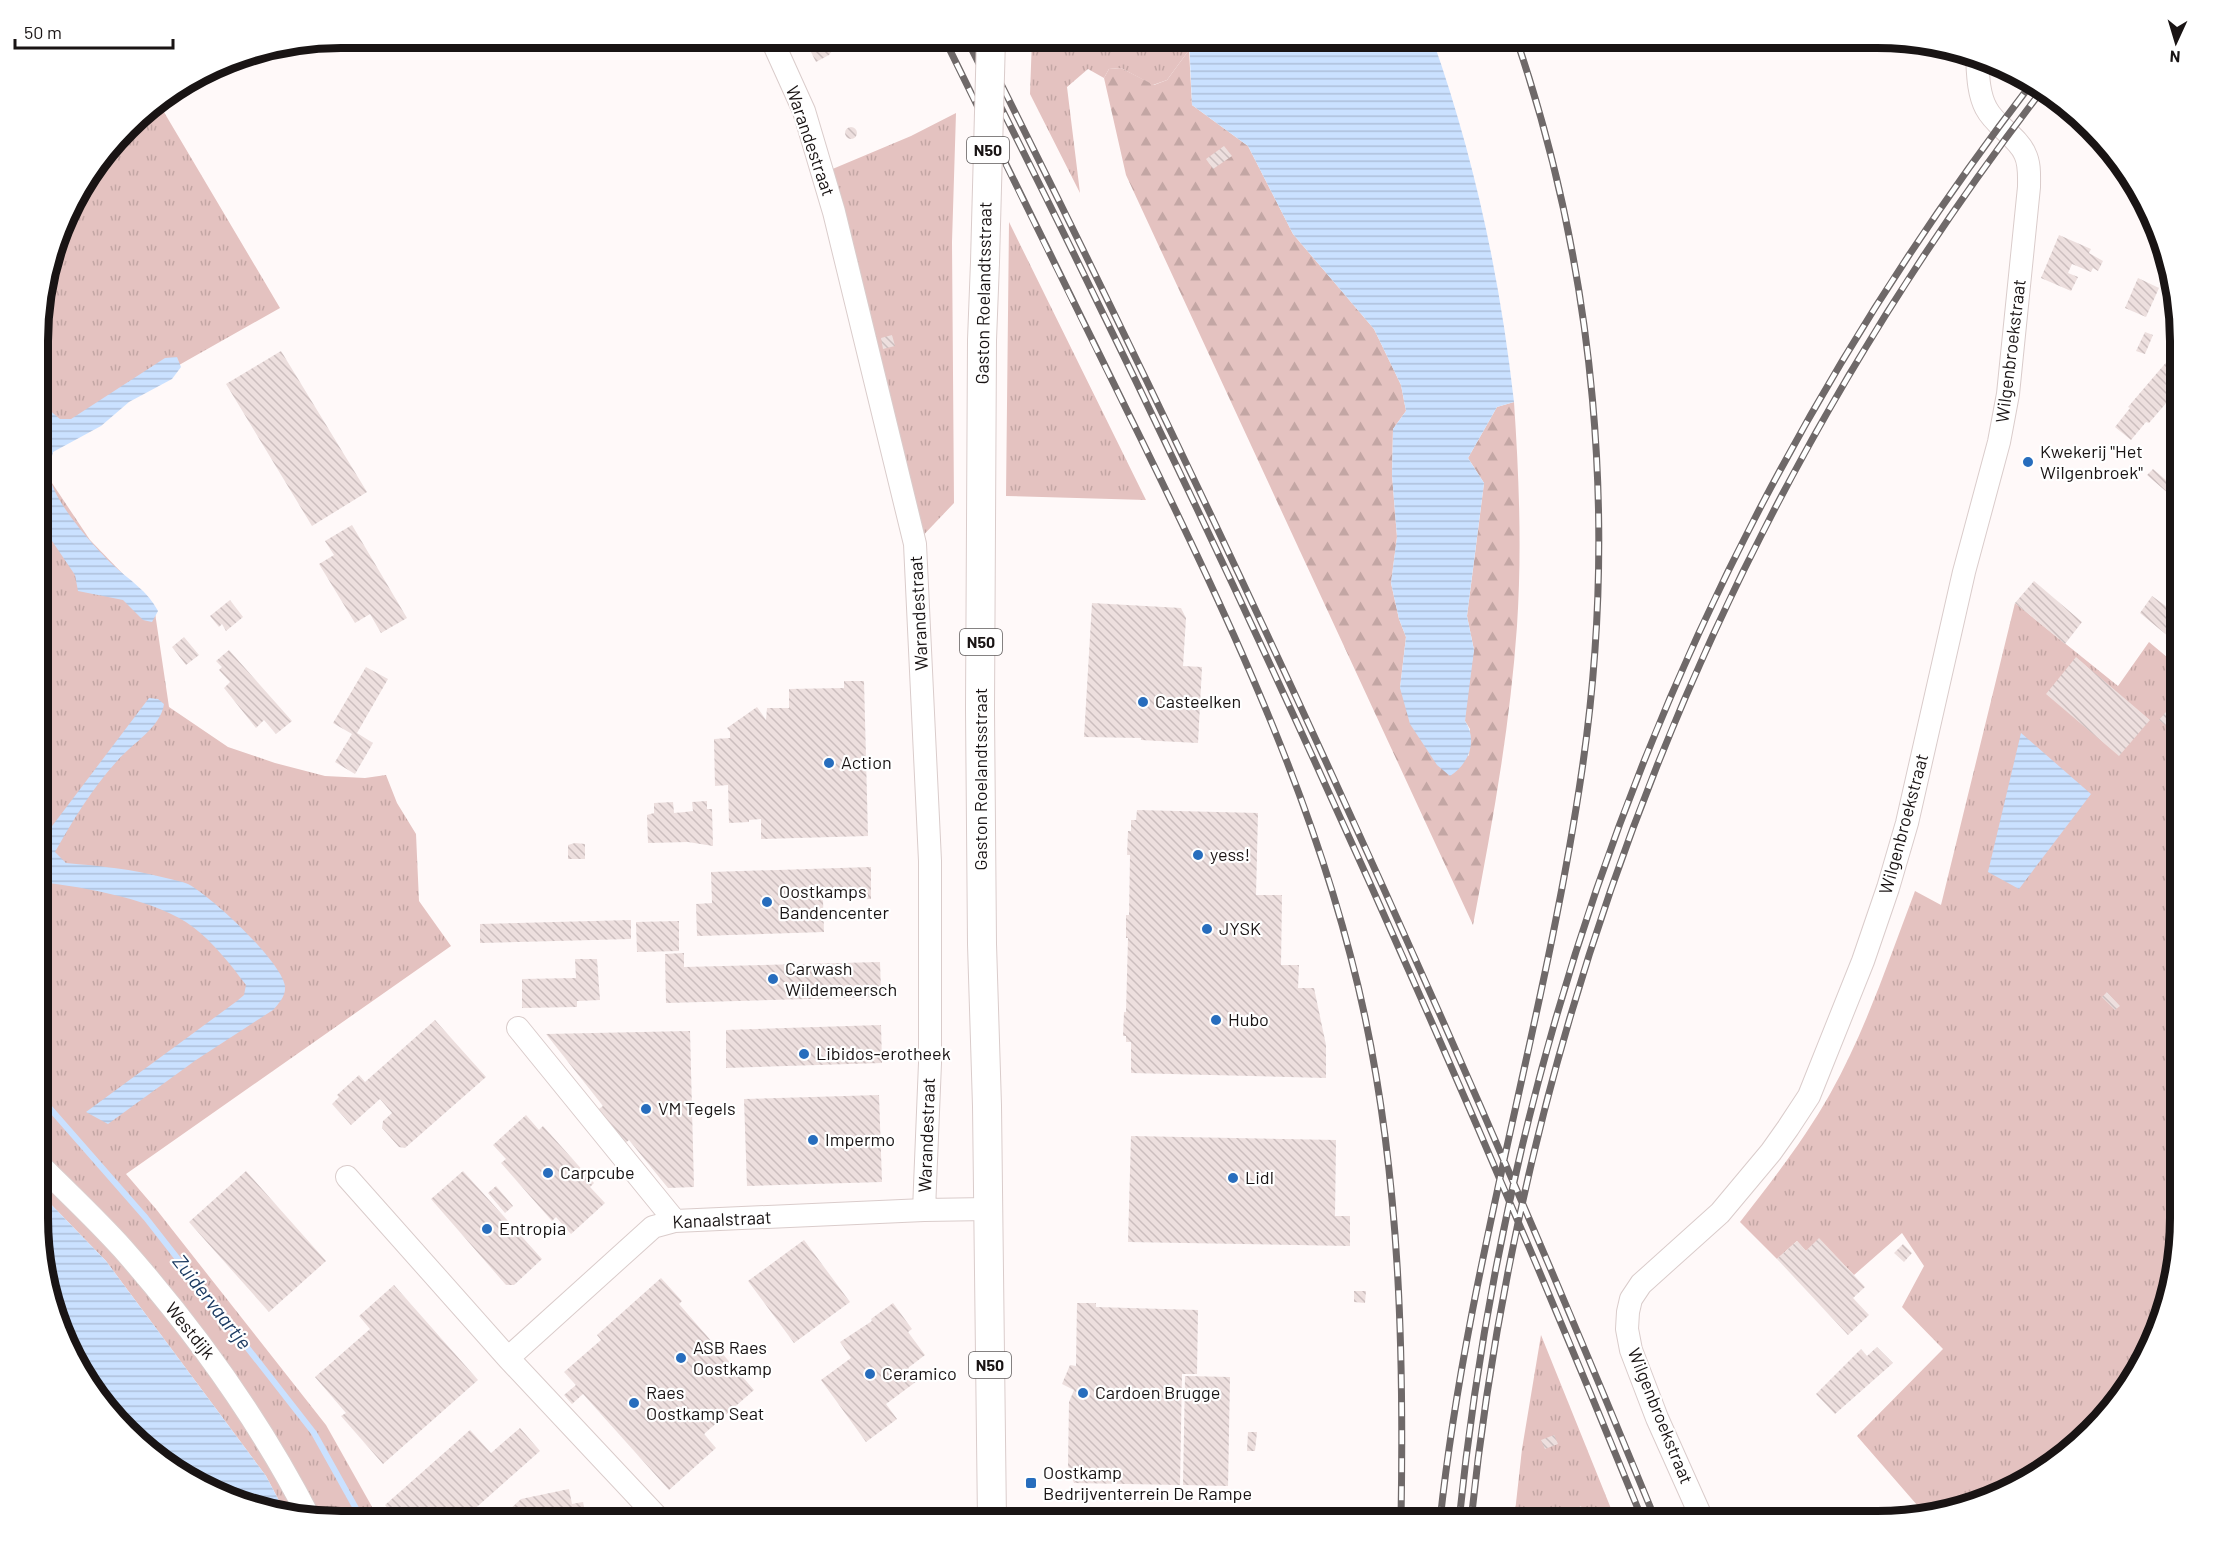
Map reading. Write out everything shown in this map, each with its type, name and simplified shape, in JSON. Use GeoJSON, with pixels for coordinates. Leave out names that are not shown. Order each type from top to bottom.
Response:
{"type":"FeatureCollection","features":[{"type":"Feature","properties":{"kind":"main road","name":"Gaston Roelandtsstraat"},"geometry":{"type":"LineString","coordinates":[[991,48],[982,340],[980,721],[992,1511]]}},
{"type":"Feature","properties":{"kind":"street","name":"Warandestraat"},"geometry":{"type":"LineString","coordinates":[[776,48],[804,111],[834,212],[915,544],[930,861],[930,1063],[924,1210]]}},
{"type":"Feature","properties":{"kind":"street","name":"Wilgenbroekstraat"},"geometry":{"type":"LineString","coordinates":[[1699,1511],[1657,1418],[1631,1350],[1628,1312],[1631,1299],[1641,1284],[1720,1213],[1771,1152],[1809,1096],[1863,961],[1907,823],[1964,572],[1999,442],[2008,394],[2029,187],[2029,170],[2025,153],[1994,121],[1984,106],[1977,66]]}},
{"type":"Feature","properties":{"kind":"street"},"geometry":{"type":"LineString","coordinates":[[518,1029],[675,1221]]}},
{"type":"Feature","properties":{"kind":"street","name":"Westdijk"},"geometry":{"type":"LineString","coordinates":[[48,1173],[123,1248],[214,1360],[283,1466],[305,1508]]}},
{"type":"Feature","properties":{"kind":"street"},"geometry":{"type":"LineString","coordinates":[[347,1177],[508,1358],[652,1511]]}},
{"type":"Feature","properties":{"kind":"street","name":"Kanaalstraat"},"geometry":{"type":"LineString","coordinates":[[508,1358],[653,1227],[675,1221],[987,1209]]}},
{"type":"Feature","properties":{"kind":"green space"},"geometry":{"type":"Polygon","coordinates":[[[1032,48],[1189,48],[1167,80],[1153,85],[1121,68],[1109,69],[1104,78],[1088,69],[1067,87],[1080,193],[1030,94],[1032,48]]]}},
{"type":"Feature","properties":{"kind":"green space"},"geometry":{"type":"Polygon","coordinates":[[[1189,50],[1192,105],[1248,146],[1293,234],[1374,329],[1401,385],[1406,411],[1393,429],[1392,475],[1397,537],[1391,583],[1399,619],[1406,637],[1400,688],[1469,756],[1470,729],[1465,721],[1466,697],[1474,650],[1467,616],[1484,483],[1468,458],[1497,407],[1514,402],[1519,514],[1517,626],[1505,739],[1473,925],[1126,175],[1104,78],[1109,69],[1121,68],[1154,85],[1167,80],[1189,50]]]}},
{"type":"Feature","properties":{"kind":"green space"},"geometry":{"type":"Polygon","coordinates":[[[162,108],[280,308],[50,438],[48,444],[49,321],[58,265],[70,229],[87,194],[108,162],[162,108]]]}},
{"type":"Feature","properties":{"kind":"green space"},"geometry":{"type":"Polygon","coordinates":[[[956,113],[952,242],[954,503],[915,544],[823,173],[911,136],[956,113]]]}},
{"type":"Feature","properties":{"kind":"green space"},"geometry":{"type":"Polygon","coordinates":[[[1009,222],[1146,500],[1006,496],[1009,222]]]}},
{"type":"Feature","properties":{"kind":"green space"},"geometry":{"type":"Polygon","coordinates":[[[48,472],[52,483],[90,540],[154,606],[169,707],[228,747],[275,763],[325,776],[365,778],[386,775],[397,803],[416,834],[419,901],[451,946],[126,1174],[326,1425],[374,1511],[321,1510],[281,1504],[266,1476],[106,1261],[48,1201],[48,472]]]}},
{"type":"Feature","properties":{"kind":"green space"},"geometry":{"type":"Polygon","coordinates":[[[2015,603],[2118,686],[2149,642],[2170,660],[2170,1218],[2167,1257],[2160,1294],[2140,1348],[2121,1381],[2110,1397],[2084,1425],[2056,1451],[2024,1472],[1989,1489],[1953,1501],[1919,1507],[1857,1436],[1943,1349],[1902,1307],[1924,1266],[1902,1233],[1854,1275],[1819,1239],[1806,1251],[1797,1241],[1777,1259],[1740,1222],[1799,1144],[1843,1070],[1876,994],[1915,891],[1941,905],[2015,603]]]}},
{"type":"Feature","properties":{"kind":"green space"},"geometry":{"type":"Polygon","coordinates":[[[1541,1335],[1612,1511],[1515,1511],[1522,1449],[1541,1335]]]}},
{"type":"Feature","properties":{"kind":"water"},"geometry":{"type":"Polygon","coordinates":[[[1189,48],[1435,48],[1461,127],[1483,217],[1501,309],[1514,402],[1497,407],[1468,458],[1484,483],[1467,616],[1474,650],[1465,721],[1469,728],[1471,744],[1467,758],[1450,776],[1437,765],[1410,724],[1400,688],[1406,637],[1399,619],[1391,583],[1397,537],[1392,475],[1393,429],[1406,411],[1401,385],[1374,329],[1293,234],[1248,146],[1192,105],[1189,48]]]}},
{"type":"Feature","properties":{"kind":"water"},"geometry":{"type":"Polygon","coordinates":[[[177,357],[181,367],[172,379],[129,402],[101,426],[53,452],[49,470],[56,493],[73,520],[105,557],[154,604],[158,611],[152,622],[143,620],[123,600],[78,591],[75,575],[48,535],[48,409],[60,419],[71,419],[165,358],[177,357]]]}},
{"type":"Feature","properties":{"kind":"water"},"geometry":{"type":"Polygon","coordinates":[[[149,698],[158,699],[164,704],[158,720],[100,781],[55,852],[66,863],[128,870],[188,884],[212,901],[244,930],[271,961],[281,975],[285,986],[282,999],[273,1010],[196,1060],[108,1124],[86,1112],[237,1001],[244,995],[246,985],[208,940],[193,927],[161,909],[120,896],[48,883],[48,831],[149,698]]]}},
{"type":"Feature","properties":{"kind":"water"},"geometry":{"type":"Polygon","coordinates":[[[2021,733],[2091,794],[2019,889],[1988,872],[2021,733]]]}},
{"type":"Feature","properties":{"kind":"water"},"geometry":{"type":"Polygon","coordinates":[[[48,1201],[106,1261],[266,1476],[281,1504],[229,1489],[194,1472],[162,1451],[108,1397],[78,1348],[58,1294],[51,1257],[48,1201]]]}},
{"type":"Feature","properties":{"kind":"building"},"geometry":{"type":"Polygon","coordinates":[[[809,48],[834,48],[829,55],[816,62],[809,48]]]}},
{"type":"Feature","properties":{"kind":"building"},"geometry":{"type":"Polygon","coordinates":[[[853,127],[857,133],[853,139],[849,139],[845,131],[853,127]]]}},
{"type":"Feature","properties":{"kind":"building"},"geometry":{"type":"Polygon","coordinates":[[[1224,146],[1232,156],[1213,169],[1206,159],[1224,146]]]}},
{"type":"Feature","properties":{"kind":"building"},"geometry":{"type":"Polygon","coordinates":[[[2059,235],[2091,249],[2089,253],[2103,261],[2098,271],[2093,268],[2091,272],[2072,264],[2068,273],[2078,277],[2071,291],[2041,278],[2059,235]]]}},
{"type":"Feature","properties":{"kind":"building"},"geometry":{"type":"Polygon","coordinates":[[[2138,278],[2159,288],[2146,317],[2125,308],[2138,278]]]}},
{"type":"Feature","properties":{"kind":"building"},"geometry":{"type":"Polygon","coordinates":[[[2145,332],[2153,335],[2145,354],[2136,351],[2145,332]]]}},
{"type":"Feature","properties":{"kind":"building"},"geometry":{"type":"Polygon","coordinates":[[[892,335],[895,346],[883,349],[881,338],[892,335]]]}},
{"type":"Feature","properties":{"kind":"building"},"geometry":{"type":"Polygon","coordinates":[[[281,351],[367,492],[312,526],[226,384],[281,351]]]}},
{"type":"Feature","properties":{"kind":"building"},"geometry":{"type":"Polygon","coordinates":[[[2169,359],[2170,399],[2131,440],[2115,427],[2130,408],[2128,407],[2169,359]]]}},
{"type":"Feature","properties":{"kind":"building"},"geometry":{"type":"Polygon","coordinates":[[[2153,469],[2170,484],[2169,494],[2147,475],[2153,469]]]}},
{"type":"Feature","properties":{"kind":"building"},"geometry":{"type":"Polygon","coordinates":[[[352,525],[407,618],[381,633],[370,614],[355,623],[319,564],[334,555],[325,541],[352,525]]]}},
{"type":"Feature","properties":{"kind":"building"},"geometry":{"type":"Polygon","coordinates":[[[2034,581],[2082,622],[2065,644],[2015,603],[2034,581]]]}},
{"type":"Feature","properties":{"kind":"building"},"geometry":{"type":"Polygon","coordinates":[[[2152,596],[2170,609],[2170,638],[2140,613],[2152,596]]]}},
{"type":"Feature","properties":{"kind":"building"},"geometry":{"type":"Polygon","coordinates":[[[230,600],[243,617],[226,631],[222,624],[219,627],[210,616],[230,600]]]}},
{"type":"Feature","properties":{"kind":"building","name":"Casteelken"},"geometry":{"type":"Polygon","coordinates":[[[1092,603],[1181,608],[1186,618],[1183,666],[1202,667],[1198,743],[1141,740],[1141,738],[1084,737],[1092,603]]]}},
{"type":"Feature","properties":{"kind":"building"},"geometry":{"type":"Polygon","coordinates":[[[184,637],[199,655],[186,665],[172,647],[184,637]]]}},
{"type":"Feature","properties":{"kind":"building"},"geometry":{"type":"Polygon","coordinates":[[[229,650],[292,721],[276,734],[264,720],[256,728],[224,688],[230,682],[219,670],[222,667],[216,661],[229,650]]]}},
{"type":"Feature","properties":{"kind":"building"},"geometry":{"type":"Polygon","coordinates":[[[2076,657],[2150,720],[2119,756],[2046,694],[2076,657]]]}},
{"type":"Feature","properties":{"kind":"building"},"geometry":{"type":"Polygon","coordinates":[[[366,667],[388,679],[357,733],[373,743],[355,774],[335,762],[352,734],[333,723],[366,667]]]}},
{"type":"Feature","properties":{"kind":"building"},"geometry":{"type":"Polygon","coordinates":[[[844,681],[864,681],[868,836],[761,839],[761,819],[729,823],[728,785],[715,786],[714,739],[730,738],[727,728],[757,707],[766,720],[767,708],[789,708],[789,689],[844,688],[844,681]]]}},
{"type":"Feature","properties":{"kind":"building"},"geometry":{"type":"Polygon","coordinates":[[[2170,707],[2170,729],[2159,720],[2170,707]]]}},
{"type":"Feature","properties":{"kind":"building"},"geometry":{"type":"Polygon","coordinates":[[[707,801],[707,809],[712,809],[713,846],[688,842],[648,843],[647,815],[654,813],[654,803],[673,802],[674,813],[693,811],[692,802],[707,801]]]}},
{"type":"Feature","properties":{"kind":"building"},"geometry":{"type":"Polygon","coordinates":[[[1137,810],[1258,813],[1256,895],[1282,895],[1281,965],[1299,965],[1298,988],[1314,988],[1326,1045],[1326,1078],[1131,1073],[1131,1042],[1126,1042],[1126,1036],[1123,1036],[1128,938],[1126,938],[1126,915],[1129,915],[1130,855],[1127,855],[1128,831],[1131,831],[1131,820],[1136,820],[1137,810]]]}},
{"type":"Feature","properties":{"kind":"building"},"geometry":{"type":"Polygon","coordinates":[[[585,844],[585,859],[568,859],[568,845],[585,844]]]}},
{"type":"Feature","properties":{"kind":"building","name":"Oostkamps Bandencenter"},"geometry":{"type":"Polygon","coordinates":[[[871,867],[871,899],[823,900],[824,932],[697,936],[696,904],[712,903],[711,872],[871,867]]]}},
{"type":"Feature","properties":{"kind":"building"},"geometry":{"type":"Polygon","coordinates":[[[631,920],[631,939],[480,943],[480,924],[631,920]]]}},
{"type":"Feature","properties":{"kind":"building"},"geometry":{"type":"Polygon","coordinates":[[[679,921],[679,951],[637,952],[636,922],[679,921]]]}},
{"type":"Feature","properties":{"kind":"building","name":"Carwash Wildemeersch"},"geometry":{"type":"Polygon","coordinates":[[[684,953],[684,967],[880,962],[881,991],[884,991],[884,997],[666,1003],[665,954],[684,953]]]}},
{"type":"Feature","properties":{"kind":"building"},"geometry":{"type":"Polygon","coordinates":[[[575,959],[597,959],[600,1000],[577,1001],[577,1007],[522,1008],[522,979],[576,978],[575,959]]]}},
{"type":"Feature","properties":{"kind":"building"},"geometry":{"type":"Polygon","coordinates":[[[2107,992],[2120,1006],[2115,1010],[2102,997],[2107,992]]]}},
{"type":"Feature","properties":{"kind":"building"},"geometry":{"type":"Polygon","coordinates":[[[435,1020],[486,1077],[405,1148],[399,1147],[382,1128],[383,1121],[392,1113],[380,1099],[351,1125],[332,1104],[339,1097],[337,1095],[359,1075],[365,1082],[435,1020]]]}},
{"type":"Feature","properties":{"kind":"building","name":"Libidos-erotheek"},"geometry":{"type":"Polygon","coordinates":[[[881,1025],[882,1063],[726,1068],[726,1030],[881,1025]]]}},
{"type":"Feature","properties":{"kind":"building","name":"VM Tegels"},"geometry":{"type":"Polygon","coordinates":[[[690,1031],[694,1187],[668,1188],[629,1140],[623,1145],[596,1111],[603,1106],[546,1034],[690,1031]]]}},
{"type":"Feature","properties":{"kind":"building","name":"Impermo"},"geometry":{"type":"Polygon","coordinates":[[[879,1095],[882,1182],[747,1186],[744,1099],[879,1095]]]}},
{"type":"Feature","properties":{"kind":"building","name":"Carpcube"},"geometry":{"type":"Polygon","coordinates":[[[526,1115],[539,1130],[543,1126],[594,1183],[590,1187],[605,1203],[571,1234],[556,1217],[552,1221],[501,1163],[506,1159],[493,1145],[526,1115]]]}},
{"type":"Feature","properties":{"kind":"building","name":"Lidl"},"geometry":{"type":"Polygon","coordinates":[[[1131,1136],[1336,1140],[1335,1216],[1350,1216],[1350,1246],[1128,1242],[1131,1136]]]}},
{"type":"Feature","properties":{"kind":"building"},"geometry":{"type":"Polygon","coordinates":[[[246,1171],[326,1261],[269,1312],[189,1222],[246,1171]]]}},
{"type":"Feature","properties":{"kind":"building","name":"Entropia"},"geometry":{"type":"Polygon","coordinates":[[[463,1171],[542,1259],[514,1285],[506,1285],[431,1199],[463,1171]]]}},
{"type":"Feature","properties":{"kind":"building"},"geometry":{"type":"Polygon","coordinates":[[[496,1186],[513,1206],[505,1213],[488,1193],[496,1186]]]}},
{"type":"Feature","properties":{"kind":"building"},"geometry":{"type":"Polygon","coordinates":[[[1819,1238],[1865,1287],[1853,1298],[1869,1315],[1848,1335],[1777,1259],[1797,1241],[1806,1251],[1819,1238]]]}},
{"type":"Feature","properties":{"kind":"building"},"geometry":{"type":"Polygon","coordinates":[[[804,1240],[850,1302],[794,1343],[748,1281],[804,1240]]]}},
{"type":"Feature","properties":{"kind":"building"},"geometry":{"type":"Polygon","coordinates":[[[1903,1244],[1912,1253],[1904,1262],[1894,1253],[1903,1244]]]}},
{"type":"Feature","properties":{"kind":"building"},"geometry":{"type":"Polygon","coordinates":[[[661,1278],[682,1301],[679,1304],[754,1390],[704,1434],[716,1448],[669,1490],[583,1394],[572,1404],[564,1395],[576,1385],[564,1372],[601,1340],[597,1335],[661,1278]]]}},
{"type":"Feature","properties":{"kind":"building"},"geometry":{"type":"Polygon","coordinates":[[[394,1285],[478,1380],[383,1464],[341,1416],[346,1413],[315,1377],[370,1329],[359,1316],[394,1285]]]}},
{"type":"Feature","properties":{"kind":"building"},"geometry":{"type":"Polygon","coordinates":[[[1354,1291],[1366,1291],[1365,1303],[1354,1302],[1354,1291]]]}},
{"type":"Feature","properties":{"kind":"building","name":"Ceramico"},"geometry":{"type":"Polygon","coordinates":[[[893,1303],[912,1329],[908,1332],[925,1355],[908,1368],[917,1381],[886,1404],[897,1419],[866,1442],[821,1380],[851,1358],[840,1342],[872,1321],[871,1319],[893,1303]]]}},
{"type":"Feature","properties":{"kind":"building"},"geometry":{"type":"Polygon","coordinates":[[[1077,1303],[1096,1303],[1096,1307],[1198,1310],[1197,1374],[1182,1374],[1180,1485],[1074,1483],[1068,1466],[1069,1402],[1074,1390],[1062,1384],[1070,1365],[1076,1366],[1077,1303]]]}},
{"type":"Feature","properties":{"kind":"building"},"geometry":{"type":"Polygon","coordinates":[[[1877,1347],[1893,1363],[1835,1414],[1816,1394],[1861,1349],[1867,1356],[1877,1347]]]}},
{"type":"Feature","properties":{"kind":"building"},"geometry":{"type":"Polygon","coordinates":[[[1185,1376],[1230,1377],[1228,1486],[1183,1485],[1185,1376]]]}},
{"type":"Feature","properties":{"kind":"building"},"geometry":{"type":"Polygon","coordinates":[[[520,1428],[540,1451],[472,1511],[390,1511],[385,1505],[470,1430],[491,1453],[520,1428]]]}},
{"type":"Feature","properties":{"kind":"building"},"geometry":{"type":"Polygon","coordinates":[[[1248,1432],[1257,1432],[1255,1451],[1247,1451],[1248,1432]]]}},
{"type":"Feature","properties":{"kind":"building"},"geometry":{"type":"Polygon","coordinates":[[[1554,1435],[1558,1444],[1545,1449],[1541,1440],[1554,1435]]]}},
{"type":"Feature","properties":{"kind":"building"},"geometry":{"type":"Polygon","coordinates":[[[569,1489],[572,1504],[583,1502],[585,1511],[508,1511],[521,1499],[569,1489]]]}},
{"type":"Feature","properties":{"kind":"building"},"geometry":{"type":"Polygon","coordinates":[[[1581,1506],[1583,1511],[1569,1511],[1581,1506]]]}},
{"type":"Feature","properties":{"kind":"waterway","name":"Zuidervaartje"},"geometry":{"type":"LineString","coordinates":[[48,1106],[146,1218],[314,1433],[357,1511]]}},
{"type":"Feature","properties":{"kind":"railway"},"geometry":{"type":"LineString","coordinates":[[949,48],[1210,582],[1272,723],[1325,868],[1347,942],[1365,1017],[1386,1142],[1393,1205],[1400,1331],[1401,1511]]}},
{"type":"Feature","properties":{"kind":"railway"},"geometry":{"type":"LineString","coordinates":[[971,48],[1147,404],[1320,773],[1485,1145],[1639,1511]]}},
{"type":"Feature","properties":{"kind":"railway"},"geometry":{"type":"LineString","coordinates":[[983,48],[1158,404],[1331,773],[1497,1145],[1652,1511]]}},
{"type":"Feature","properties":{"kind":"railway"},"geometry":{"type":"LineString","coordinates":[[1441,1511],[1452,1426],[1468,1332],[1548,958],[1582,770],[1593,678],[1598,585],[1598,492],[1592,400],[1582,308],[1565,217],[1543,127],[1519,48]]}},
{"type":"Feature","properties":{"kind":"railway"},"geometry":{"type":"LineString","coordinates":[[1460,1511],[1486,1324],[1526,1132],[1578,944],[1644,762],[1722,584],[1813,411],[1916,244],[2028,89]]}},
{"type":"Feature","properties":{"kind":"railway"},"geometry":{"type":"LineString","coordinates":[[1472,1511],[1498,1327],[1538,1136],[1591,948],[1657,765],[1736,587],[1826,415],[1929,248],[2038,96]]}},
{"type":"Feature","properties":{"kind":"place","name":"Kwekerij \"Het Wilgenbroek\""},"geometry":{"type":"Point","coordinates":[2028,462]}},
{"type":"Feature","properties":{"kind":"place","name":"Casteelken"},"geometry":{"type":"Point","coordinates":[1143,702]}},
{"type":"Feature","properties":{"kind":"place","name":"Action"},"geometry":{"type":"Point","coordinates":[829,763]}},
{"type":"Feature","properties":{"kind":"place","name":"yess!"},"geometry":{"type":"Point","coordinates":[1198,855]}},
{"type":"Feature","properties":{"kind":"place","name":"Oostkamps Bandencenter"},"geometry":{"type":"Point","coordinates":[767,902]}},
{"type":"Feature","properties":{"kind":"place","name":"JYSK"},"geometry":{"type":"Point","coordinates":[1207,929]}},
{"type":"Feature","properties":{"kind":"place","name":"Carwash Wildemeersch"},"geometry":{"type":"Point","coordinates":[773,979]}},
{"type":"Feature","properties":{"kind":"place","name":"Hubo"},"geometry":{"type":"Point","coordinates":[1216,1020]}},
{"type":"Feature","properties":{"kind":"place","name":"Libidos-erotheek"},"geometry":{"type":"Point","coordinates":[804,1054]}},
{"type":"Feature","properties":{"kind":"place","name":"VM Tegels"},"geometry":{"type":"Point","coordinates":[646,1109]}},
{"type":"Feature","properties":{"kind":"place","name":"Impermo"},"geometry":{"type":"Point","coordinates":[813,1140]}},
{"type":"Feature","properties":{"kind":"place","name":"Carpcube"},"geometry":{"type":"Point","coordinates":[548,1173]}},
{"type":"Feature","properties":{"kind":"place","name":"Lidl"},"geometry":{"type":"Point","coordinates":[1233,1178]}},
{"type":"Feature","properties":{"kind":"place","name":"Entropia"},"geometry":{"type":"Point","coordinates":[487,1229]}},
{"type":"Feature","properties":{"kind":"place","name":"ASB Raes Oostkamp"},"geometry":{"type":"Point","coordinates":[681,1358]}},
{"type":"Feature","properties":{"kind":"place","name":"Ceramico"},"geometry":{"type":"Point","coordinates":[870,1374]}},
{"type":"Feature","properties":{"kind":"place","name":"Cardoen Brugge"},"geometry":{"type":"Point","coordinates":[1083,1393]}},
{"type":"Feature","properties":{"kind":"place","name":"Raes Oostkamp Seat"},"geometry":{"type":"Point","coordinates":[634,1403]}},
{"type":"Feature","properties":{"kind":"place","name":"Oostkamp Bedrijventerrein De Rampe"},"geometry":{"type":"Point","coordinates":[1031,1483]}}]}
